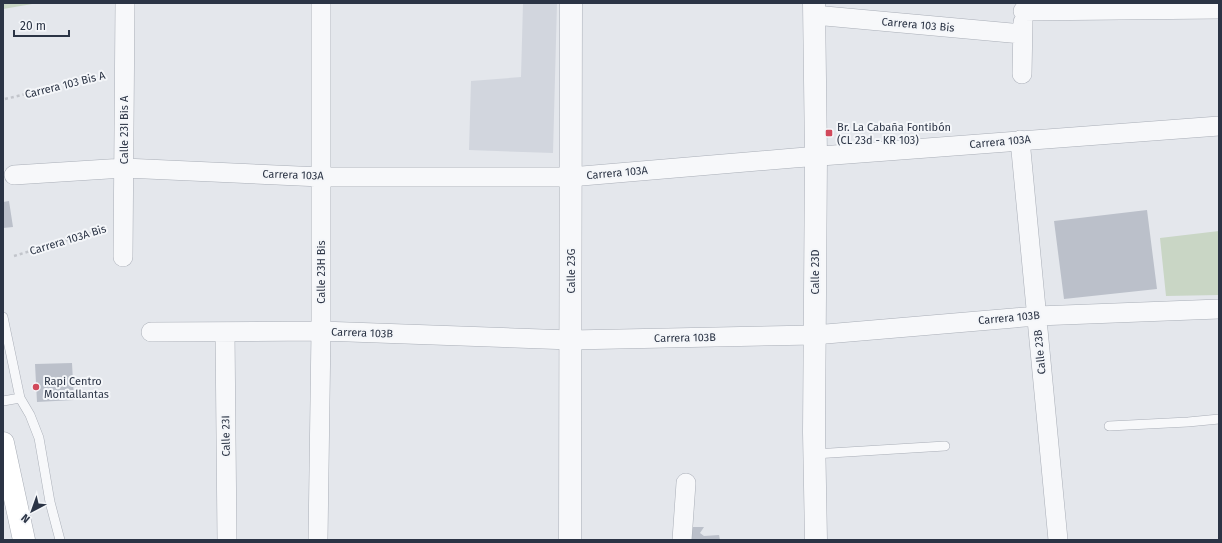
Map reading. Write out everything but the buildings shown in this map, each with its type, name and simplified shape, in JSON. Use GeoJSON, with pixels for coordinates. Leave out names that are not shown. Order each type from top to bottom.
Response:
{"type":"FeatureCollection","features":[{"type":"Feature","properties":{"kind":"main road"},"geometry":{"type":"LineString","coordinates":[[3,443],[24,540]]}},
{"type":"Feature","properties":{"kind":"street","name":"Calle 23I Bis A"},"geometry":{"type":"LineString","coordinates":[[123,257],[125,3]]}},
{"type":"Feature","properties":{"kind":"street","name":"Calle 23H Bis"},"geometry":{"type":"LineString","coordinates":[[318,540],[321,331],[321,3]]}},
{"type":"Feature","properties":{"kind":"street","name":"Calle 23G"},"geometry":{"type":"LineString","coordinates":[[570,540],[571,3]]}},
{"type":"Feature","properties":{"kind":"street"},"geometry":{"type":"LineString","coordinates":[[1022,74],[1024,7],[1219,9]]}},
{"type":"Feature","properties":{"kind":"street","name":"Carrera 103 Bis"},"geometry":{"type":"LineString","coordinates":[[814,9],[1022,34]]}},
{"type":"Feature","properties":{"kind":"street","name":"Calle 23D"},"geometry":{"type":"LineString","coordinates":[[814,9],[816,157],[814,454],[816,540]]}},
{"type":"Feature","properties":{"kind":"street","name":"Carrera 103A"},"geometry":{"type":"LineString","coordinates":[[14,175],[124,168],[321,177],[570,177],[786,158],[816,157],[1020,140],[1219,126]]}},
{"type":"Feature","properties":{"kind":"street","name":"Calle 23B"},"geometry":{"type":"LineString","coordinates":[[1020,140],[1058,540]]}},
{"type":"Feature","properties":{"kind":"street","name":"Carrera 103B"},"geometry":{"type":"LineString","coordinates":[[151,332],[321,331],[571,340],[814,335],[1037,316],[1219,309]]}},
{"type":"Feature","properties":{"kind":"street","name":"Calle 23I"},"geometry":{"type":"LineString","coordinates":[[225,332],[227,540]]}},
{"type":"Feature","properties":{"kind":"street"},"geometry":{"type":"LineString","coordinates":[[682,540],[686,483]]}},
{"type":"Feature","properties":{"kind":"lane"},"geometry":{"type":"LineString","coordinates":[[3,316],[20,398],[30,415],[39,438],[50,502],[60,540]]}},
{"type":"Feature","properties":{"kind":"lane"},"geometry":{"type":"LineString","coordinates":[[3,401],[20,398]]}},
{"type":"Feature","properties":{"kind":"lane"},"geometry":{"type":"LineString","coordinates":[[1109,426],[1219,419]]}},
{"type":"Feature","properties":{"kind":"lane"},"geometry":{"type":"LineString","coordinates":[[814,454],[945,446]]}},
{"type":"Feature","properties":{"kind":"path","name":"Carrera 103 Bis A"},"geometry":{"type":"LineString","coordinates":[[5,99],[124,70]]}},
{"type":"Feature","properties":{"kind":"path","name":"Carrera 103A Bis"},"geometry":{"type":"LineString","coordinates":[[14,256],[123,224]]}},
{"type":"Feature","properties":{"kind":"shaded area"},"geometry":{"type":"Polygon","coordinates":[[[523,3],[557,3],[553,153],[469,150],[471,81],[521,77],[523,3]]]}},
{"type":"Feature","properties":{"kind":"green space"},"geometry":{"type":"Polygon","coordinates":[[[3,3],[38,3],[3,9],[3,3]]]}},
{"type":"Feature","properties":{"kind":"green space"},"geometry":{"type":"Polygon","coordinates":[[[1219,231],[1219,295],[1166,296],[1160,238],[1219,231]]]}},
{"type":"Feature","properties":{"kind":"place","name":"Br. La Cabaña Fontibón (CL 23d - KR 103)"},"geometry":{"type":"Point","coordinates":[829,133]}},
{"type":"Feature","properties":{"kind":"place","name":"Rapi Centro Montallantas"},"geometry":{"type":"Point","coordinates":[36,387]}}]}
